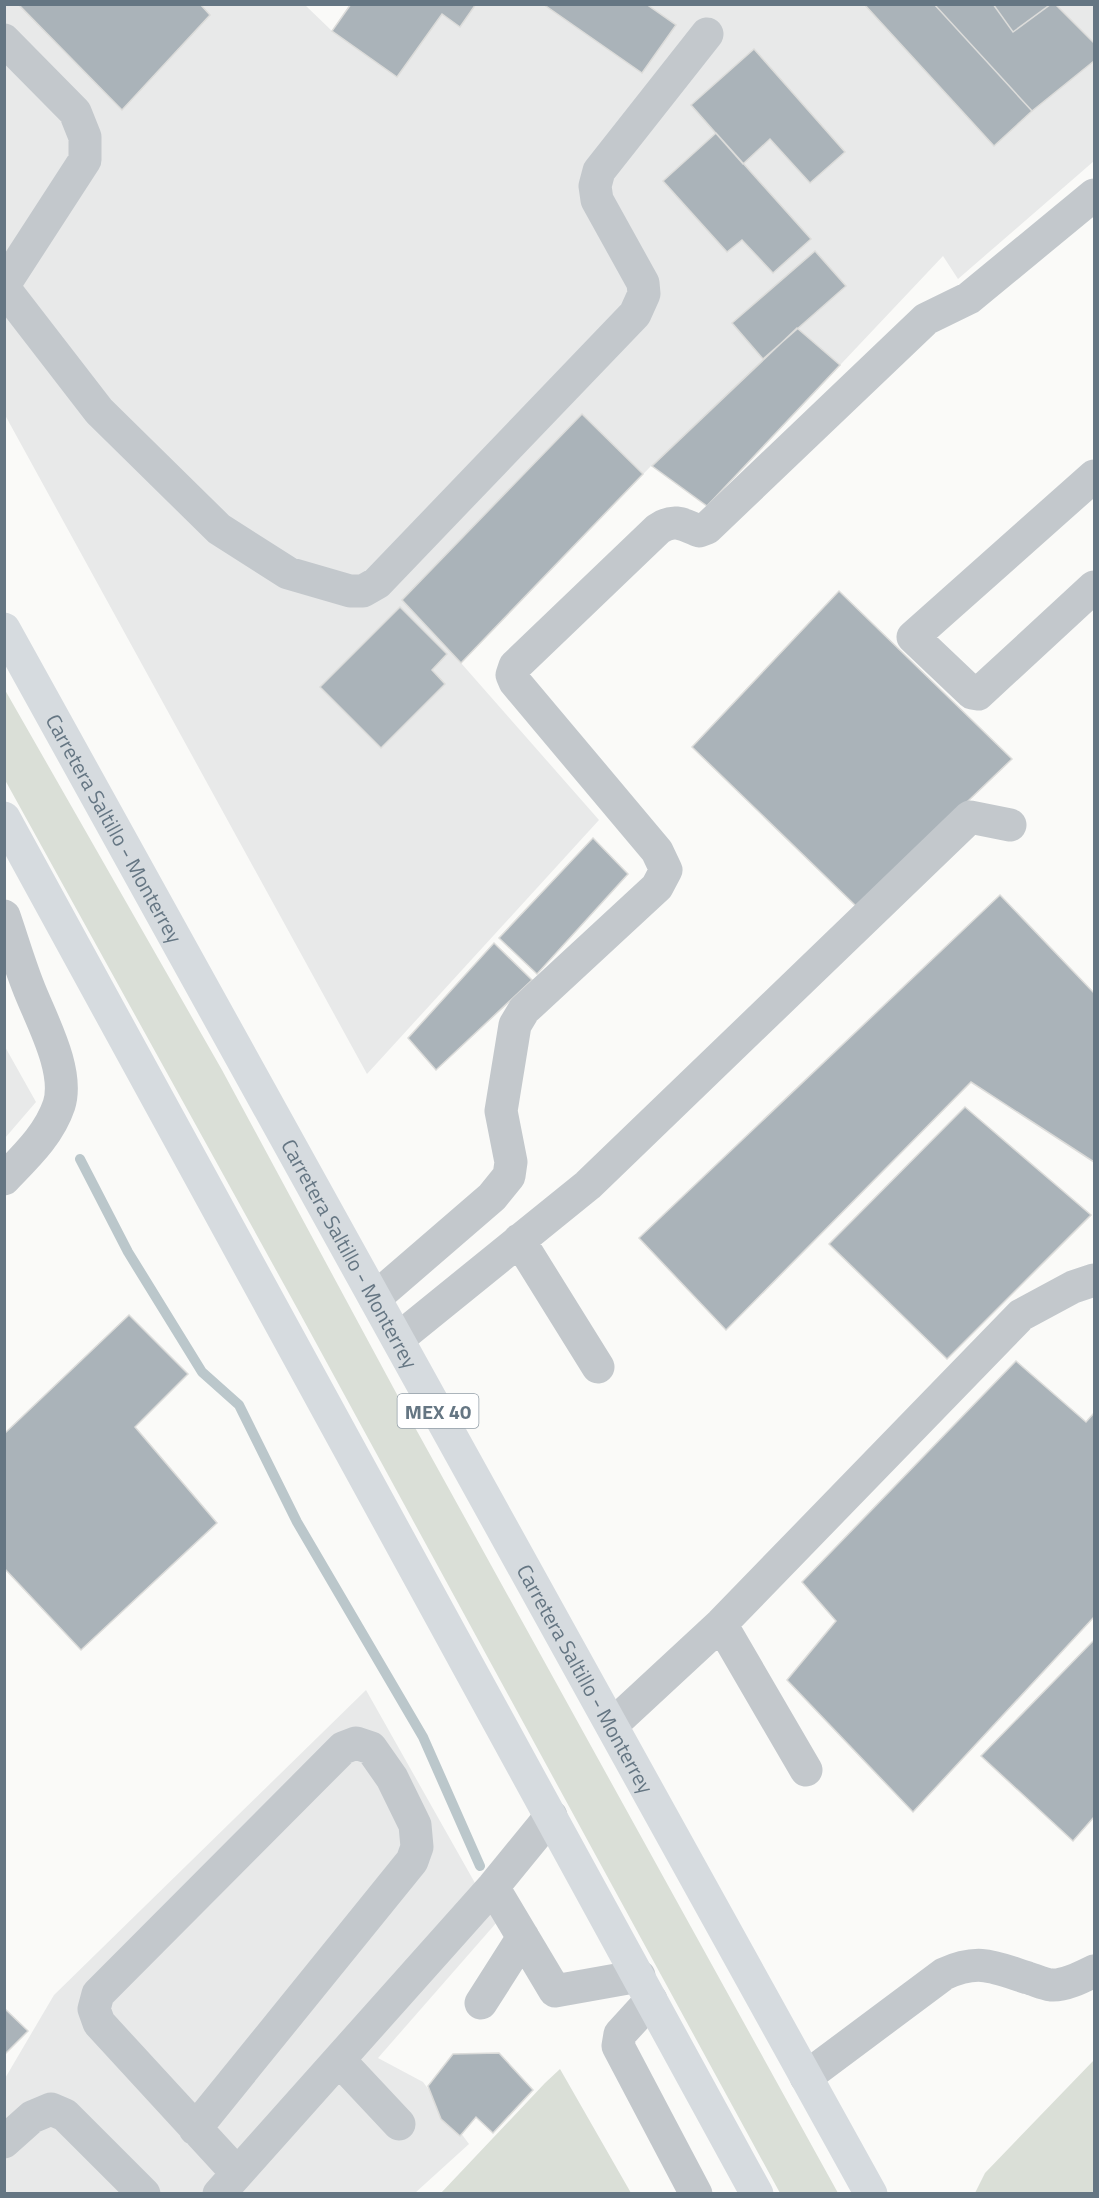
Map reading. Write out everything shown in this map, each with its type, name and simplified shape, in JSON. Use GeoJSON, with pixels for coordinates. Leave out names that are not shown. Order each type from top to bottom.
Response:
{"type":"FeatureCollection","features":[{"type":"Feature","properties":{"kind":"main road","name":"Carretera Saltillo - Monterrey"},"geometry":{"type":"LineString","coordinates":[[4,629],[871,2193]]}},
{"type":"Feature","properties":{"kind":"main road"},"geometry":{"type":"LineString","coordinates":[[4,818],[757,2193]]}},
{"type":"Feature","properties":{"kind":"lane"},"geometry":{"type":"LineString","coordinates":[[4,40],[75,112],[85,137],[85,160],[4,286],[99,411],[219,529],[288,573],[350,591],[363,591],[377,583],[635,314],[644,294],[643,283],[597,200],[595,186],[599,171],[707,34]]}},
{"type":"Feature","properties":{"kind":"lane"},"geometry":{"type":"LineString","coordinates":[[375,1298],[492,1197],[509,1176],[511,1162],[501,1111],[515,1026],[524,1010],[657,887],[666,870],[657,851],[515,682],[512,675],[515,666],[657,529],[667,523],[677,521],[699,531],[707,528],[926,319],[969,298],[1095,195]]}},
{"type":"Feature","properties":{"kind":"lane"},"geometry":{"type":"LineString","coordinates":[[1095,476],[914,637],[972,693],[978,694],[1095,587]]}},
{"type":"Feature","properties":{"kind":"lane"},"geometry":{"type":"LineString","coordinates":[[398,1339],[588,1185],[970,817],[1010,825]]}},
{"type":"Feature","properties":{"kind":"lane"},"geometry":{"type":"LineString","coordinates":[[4,916],[27,985],[51,1041],[60,1080],[60,1102],[51,1126],[4,1179]]}},
{"type":"Feature","properties":{"kind":"lane"},"geometry":{"type":"LineString","coordinates":[[519,1240],[598,1367]]}},
{"type":"Feature","properties":{"kind":"lane"},"geometry":{"type":"LineString","coordinates":[[612,1725],[721,1624],[1021,1315],[1073,1287],[1095,1280]]}},
{"type":"Feature","properties":{"kind":"lane"},"geometry":{"type":"LineString","coordinates":[[721,1624],[806,1770]]}},
{"type":"Feature","properties":{"kind":"lane"},"geometry":{"type":"LineString","coordinates":[[195,2129],[412,1861],[417,1847],[415,1825],[392,1778],[371,1748],[356,1743],[343,1749],[98,1994],[94,2009],[99,2023],[195,2129],[228,2183],[493,1887],[551,1816]]}},
{"type":"Feature","properties":{"kind":"lane"},"geometry":{"type":"LineString","coordinates":[[493,1887],[555,1991],[645,1988]]}},
{"type":"Feature","properties":{"kind":"lane"},"geometry":{"type":"LineString","coordinates":[[481,2002],[523,1937]]}},
{"type":"Feature","properties":{"kind":"lane"},"geometry":{"type":"LineString","coordinates":[[806,2077],[944,1974],[961,1966],[978,1963],[1051,1985],[1078,1980],[1095,1971]]}},
{"type":"Feature","properties":{"kind":"lane"},"geometry":{"type":"LineString","coordinates":[[645,1988],[620,2034],[618,2046],[696,2193]]}},
{"type":"Feature","properties":{"kind":"lane"},"geometry":{"type":"LineString","coordinates":[[339,2060],[399,2124]]}},
{"type":"Feature","properties":{"kind":"lane"},"geometry":{"type":"LineString","coordinates":[[4,2142],[32,2117],[51,2109],[65,2115],[144,2193]]}},
{"type":"Feature","properties":{"kind":"shaded area"},"geometry":{"type":"Polygon","coordinates":[[[350,4],[1094,5],[1094,161],[958,279],[943,256],[707,506],[651,466],[461,663],[599,820],[367,1074],[5,415],[4,5],[305,5],[332,31],[350,4]]]}},
{"type":"Feature","properties":{"kind":"shaded area"},"geometry":{"type":"Polygon","coordinates":[[[5,690],[222,1070],[407,1413],[838,2193],[780,2193],[297,1308],[5,780],[5,690]]]}},
{"type":"Feature","properties":{"kind":"shaded area"},"geometry":{"type":"Polygon","coordinates":[[[4,1045],[36,1102],[5,1138],[4,1138],[4,1045]]]}},
{"type":"Feature","properties":{"kind":"shaded area"},"geometry":{"type":"Polygon","coordinates":[[[366,1690],[497,1922],[378,2058],[423,2082],[469,2144],[415,2193],[5,2193],[4,2080],[54,1995],[366,1690]]]}},
{"type":"Feature","properties":{"kind":"shaded area"},"geometry":{"type":"Polygon","coordinates":[[[1094,2060],[1094,2193],[975,2193],[985,2173],[1094,2060]]]}},
{"type":"Feature","properties":{"kind":"shaded area"},"geometry":{"type":"Polygon","coordinates":[[[560,2069],[631,2193],[441,2193],[545,2083],[560,2069]]]}},
{"type":"Feature","properties":{"kind":"building"},"geometry":{"type":"Polygon","coordinates":[[[18,4],[200,4],[210,15],[122,110],[18,4]]]}},
{"type":"Feature","properties":{"kind":"building"},"geometry":{"type":"Polygon","coordinates":[[[351,4],[476,4],[460,27],[442,14],[397,77],[332,31],[351,4]]]}},
{"type":"Feature","properties":{"kind":"building"},"geometry":{"type":"Polygon","coordinates":[[[543,4],[646,4],[676,25],[642,73],[543,4]]]}},
{"type":"Feature","properties":{"kind":"building"},"geometry":{"type":"Polygon","coordinates":[[[864,4],[934,4],[1032,111],[994,146],[864,4]]]}},
{"type":"Feature","properties":{"kind":"building"},"geometry":{"type":"Polygon","coordinates":[[[934,4],[993,4],[1013,32],[1051,4],[1055,4],[1094,43],[1094,61],[1032,111],[934,4]]]}},
{"type":"Feature","properties":{"kind":"building"},"geometry":{"type":"Polygon","coordinates":[[[993,4],[1051,4],[1013,32],[993,4]]]}},
{"type":"Feature","properties":{"kind":"building"},"geometry":{"type":"Polygon","coordinates":[[[754,49],[845,152],[810,183],[770,139],[743,164],[691,105],[754,49]]]}},
{"type":"Feature","properties":{"kind":"building"},"geometry":{"type":"Polygon","coordinates":[[[716,133],[811,239],[773,273],[742,240],[727,252],[663,181],[716,133]]]}},
{"type":"Feature","properties":{"kind":"building"},"geometry":{"type":"Polygon","coordinates":[[[815,251],[846,286],[763,359],[732,323],[815,251]]]}},
{"type":"Feature","properties":{"kind":"building"},"geometry":{"type":"Polygon","coordinates":[[[797,328],[840,365],[707,506],[652,466],[797,328]]]}},
{"type":"Feature","properties":{"kind":"building"},"geometry":{"type":"Polygon","coordinates":[[[582,414],[643,474],[461,663],[402,600],[582,414]]]}},
{"type":"Feature","properties":{"kind":"building"},"geometry":{"type":"Polygon","coordinates":[[[839,591],[1012,759],[857,907],[692,747],[839,591]]]}},
{"type":"Feature","properties":{"kind":"building"},"geometry":{"type":"Polygon","coordinates":[[[400,607],[447,654],[432,670],[445,684],[381,748],[320,687],[400,607]]]}},
{"type":"Feature","properties":{"kind":"building"},"geometry":{"type":"Polygon","coordinates":[[[593,838],[628,874],[537,974],[499,938],[593,838]]]}},
{"type":"Feature","properties":{"kind":"building"},"geometry":{"type":"Polygon","coordinates":[[[1000,895],[1094,993],[1094,1162],[971,1082],[726,1330],[639,1238],[1000,895]]]}},
{"type":"Feature","properties":{"kind":"building"},"geometry":{"type":"Polygon","coordinates":[[[494,943],[532,980],[436,1070],[408,1038],[494,943]]]}},
{"type":"Feature","properties":{"kind":"building"},"geometry":{"type":"Polygon","coordinates":[[[965,1107],[1091,1215],[947,1359],[829,1244],[965,1107]]]}},
{"type":"Feature","properties":{"kind":"building"},"geometry":{"type":"Polygon","coordinates":[[[129,1315],[188,1374],[135,1427],[217,1523],[81,1650],[4,1568],[4,1434],[129,1315]]]}},
{"type":"Feature","properties":{"kind":"building"},"geometry":{"type":"Polygon","coordinates":[[[1016,1361],[1086,1422],[1094,1413],[1094,1617],[913,1812],[787,1680],[836,1621],[802,1582],[1016,1361]]]}},
{"type":"Feature","properties":{"kind":"building"},"geometry":{"type":"Polygon","coordinates":[[[1094,1640],[1094,1817],[1073,1841],[981,1756],[1094,1640]]]}},
{"type":"Feature","properties":{"kind":"building"},"geometry":{"type":"Polygon","coordinates":[[[4,2008],[28,2031],[4,2055],[4,2008]]]}},
{"type":"Feature","properties":{"kind":"building"},"geometry":{"type":"Polygon","coordinates":[[[499,2053],[533,2090],[493,2133],[476,2117],[460,2136],[441,2119],[428,2086],[453,2054],[499,2053]]]}},
{"type":"Feature","properties":{"kind":"waterway"},"geometry":{"type":"LineString","coordinates":[[80,1159],[128,1252],[202,1372],[239,1405],[297,1522],[423,1737],[480,1866]]}}]}
